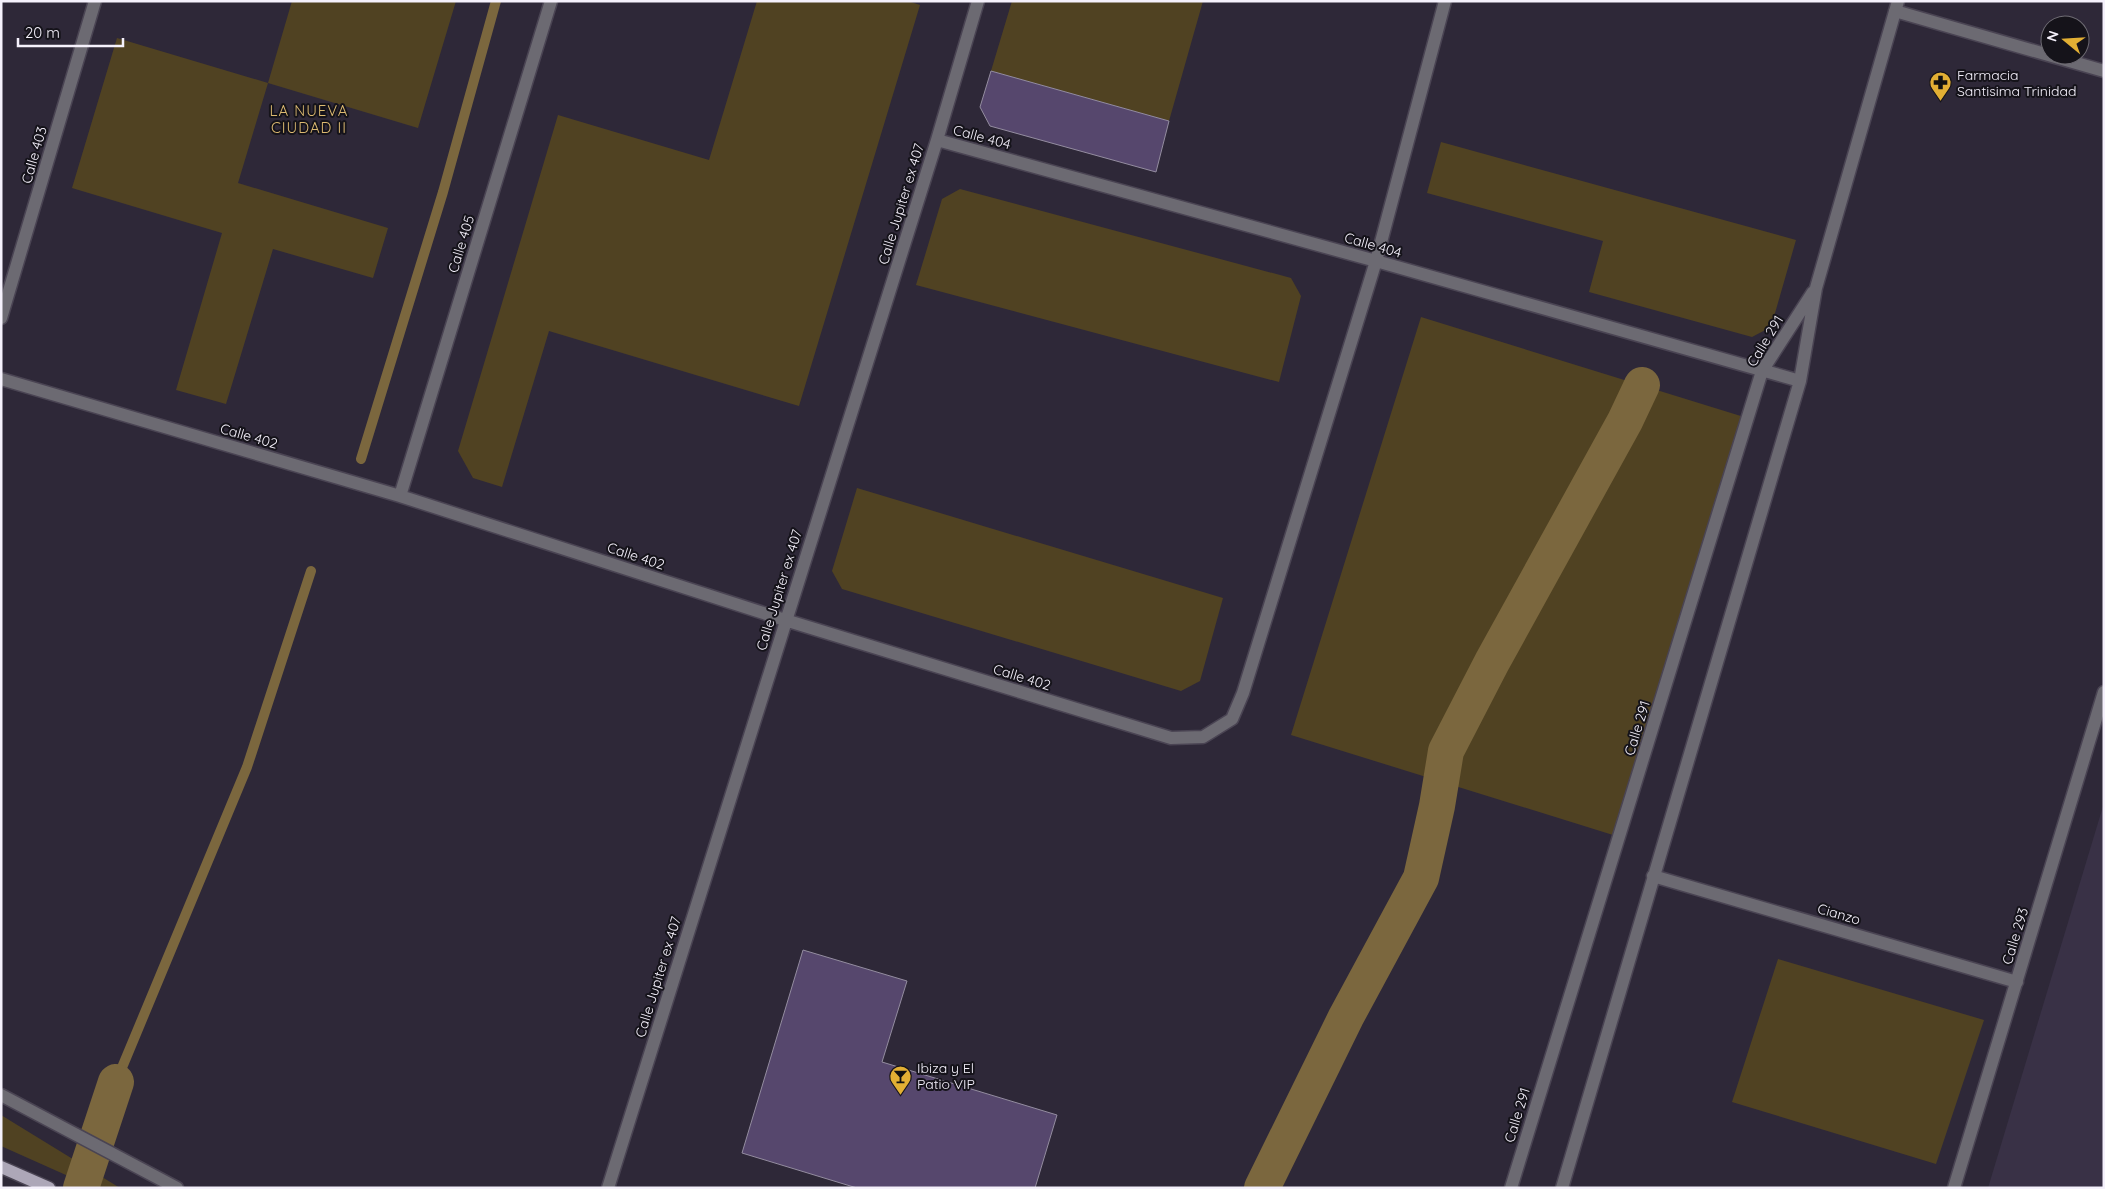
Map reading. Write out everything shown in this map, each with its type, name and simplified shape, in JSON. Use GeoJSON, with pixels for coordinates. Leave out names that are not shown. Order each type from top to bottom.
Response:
{"type":"FeatureCollection","features":[{"type":"Feature","properties":{"kind":"main road"},"geometry":{"type":"LineString","coordinates":[[1,1167],[49,1188]]}},
{"type":"Feature","properties":{"kind":"street","name":"Calle 403"},"geometry":{"type":"LineString","coordinates":[[1,318],[95,1]]}},
{"type":"Feature","properties":{"kind":"street","name":"Calle 405"},"geometry":{"type":"LineString","coordinates":[[400,496],[551,1]]}},
{"type":"Feature","properties":{"kind":"street","name":"Calle Jupiter ex 407"},"geometry":{"type":"LineString","coordinates":[[608,1188],[937,140],[978,1]]}},
{"type":"Feature","properties":{"kind":"street","name":"Calle 402"},"geometry":{"type":"LineString","coordinates":[[1,379],[400,496],[785,620],[1171,738],[1203,737],[1232,719],[1243,693],[1376,261],[1445,1]]}},
{"type":"Feature","properties":{"kind":"street"},"geometry":{"type":"LineString","coordinates":[[1897,6],[2104,72]]}},
{"type":"Feature","properties":{"kind":"street","name":"Calle 291"},"geometry":{"type":"LineString","coordinates":[[1562,1188],[1800,382],[1816,288],[1897,6]]}},
{"type":"Feature","properties":{"kind":"street","name":"Calle 404"},"geometry":{"type":"LineString","coordinates":[[937,140],[1376,261],[1800,382]]}},
{"type":"Feature","properties":{"kind":"street","name":"Calle 291"},"geometry":{"type":"LineString","coordinates":[[1511,1188],[1762,371],[1816,288]]}},
{"type":"Feature","properties":{"kind":"street","name":"Calle 293"},"geometry":{"type":"LineString","coordinates":[[1954,1188],[2104,692]]}},
{"type":"Feature","properties":{"kind":"street","name":"Cianzo"},"geometry":{"type":"LineString","coordinates":[[1653,876],[2016,982]]}},
{"type":"Feature","properties":{"kind":"street"},"geometry":{"type":"LineString","coordinates":[[1,1095],[177,1188]]}},
{"type":"Feature","properties":{"kind":"shaded area"},"geometry":{"type":"Polygon","coordinates":[[[292,1],[456,1],[418,128],[268,83],[292,1]]]}},
{"type":"Feature","properties":{"kind":"shaded area"},"geometry":{"type":"Polygon","coordinates":[[[757,1],[908,1],[920,5],[799,406],[549,331],[502,487],[473,478],[458,451],[558,115],[709,160],[757,1]]]}},
{"type":"Feature","properties":{"kind":"shaded area"},"geometry":{"type":"Polygon","coordinates":[[[1012,1],[1203,1],[1169,121],[991,71],[1012,1]]]}},
{"type":"Feature","properties":{"kind":"shaded area"},"geometry":{"type":"Polygon","coordinates":[[[117,38],[268,83],[238,183],[388,228],[373,278],[273,249],[226,404],[176,390],[222,233],[72,188],[117,38]]]}},
{"type":"Feature","properties":{"kind":"shaded area"},"geometry":{"type":"Polygon","coordinates":[[[1441,142],[1796,240],[1771,327],[1752,337],[1589,292],[1603,241],[1427,193],[1441,142]]]}},
{"type":"Feature","properties":{"kind":"shaded area"},"geometry":{"type":"Polygon","coordinates":[[[960,189],[1291,278],[1301,296],[1279,382],[916,285],[942,199],[960,189]]]}},
{"type":"Feature","properties":{"kind":"shaded area"},"geometry":{"type":"Polygon","coordinates":[[[1421,317],[1744,417],[1613,835],[1291,735],[1421,317]]]}},
{"type":"Feature","properties":{"kind":"shaded area"},"geometry":{"type":"Polygon","coordinates":[[[857,488],[1223,598],[1200,681],[1181,691],[842,589],[832,571],[857,488]]]}},
{"type":"Feature","properties":{"kind":"shaded area"},"geometry":{"type":"Polygon","coordinates":[[[2104,803],[2104,1188],[1988,1188],[2104,803]]]}},
{"type":"Feature","properties":{"kind":"shaded area"},"geometry":{"type":"Polygon","coordinates":[[[1778,959],[1984,1020],[1936,1164],[1732,1102],[1778,959]]]}},
{"type":"Feature","properties":{"kind":"shaded area"},"geometry":{"type":"Polygon","coordinates":[[[1,1115],[120,1188],[95,1188],[1,1146],[1,1115]]]}},
{"type":"Feature","properties":{"kind":"building"},"geometry":{"type":"Polygon","coordinates":[[[991,71],[1169,121],[1156,172],[990,126],[980,107],[991,71]]]}},
{"type":"Feature","properties":{"kind":"building"},"geometry":{"type":"Polygon","coordinates":[[[803,950],[907,981],[882,1062],[1057,1115],[1035,1188],[857,1188],[742,1153],[803,950]]]}},
{"type":"Feature","properties":{"kind":"waterway"},"geometry":{"type":"LineString","coordinates":[[361,459],[443,192],[496,1]]}},
{"type":"Feature","properties":{"kind":"waterway"},"geometry":{"type":"LineString","coordinates":[[1262,1188],[1346,1017],[1421,878],[1437,806],[1446,751],[1492,662],[1625,421],[1642,385]]}},
{"type":"Feature","properties":{"kind":"waterway"},"geometry":{"type":"LineString","coordinates":[[116,1082],[247,767],[311,571]]}},
{"type":"Feature","properties":{"kind":"waterway"},"geometry":{"type":"LineString","coordinates":[[81,1188],[116,1082]]}},
{"type":"Feature","properties":{"kind":"place","name":"Farmacia Santisima Trinidad"},"geometry":{"type":"Point","coordinates":[1941,102]}},
{"type":"Feature","properties":{"kind":"place","name":"Ibiza y El Patio VIP"},"geometry":{"type":"Point","coordinates":[901,1095]}},
{"type":"Feature","properties":{"kind":"district","name":"LA NUEVA CIUDAD II"},"geometry":{"type":"Point","coordinates":[309,120]}}]}
